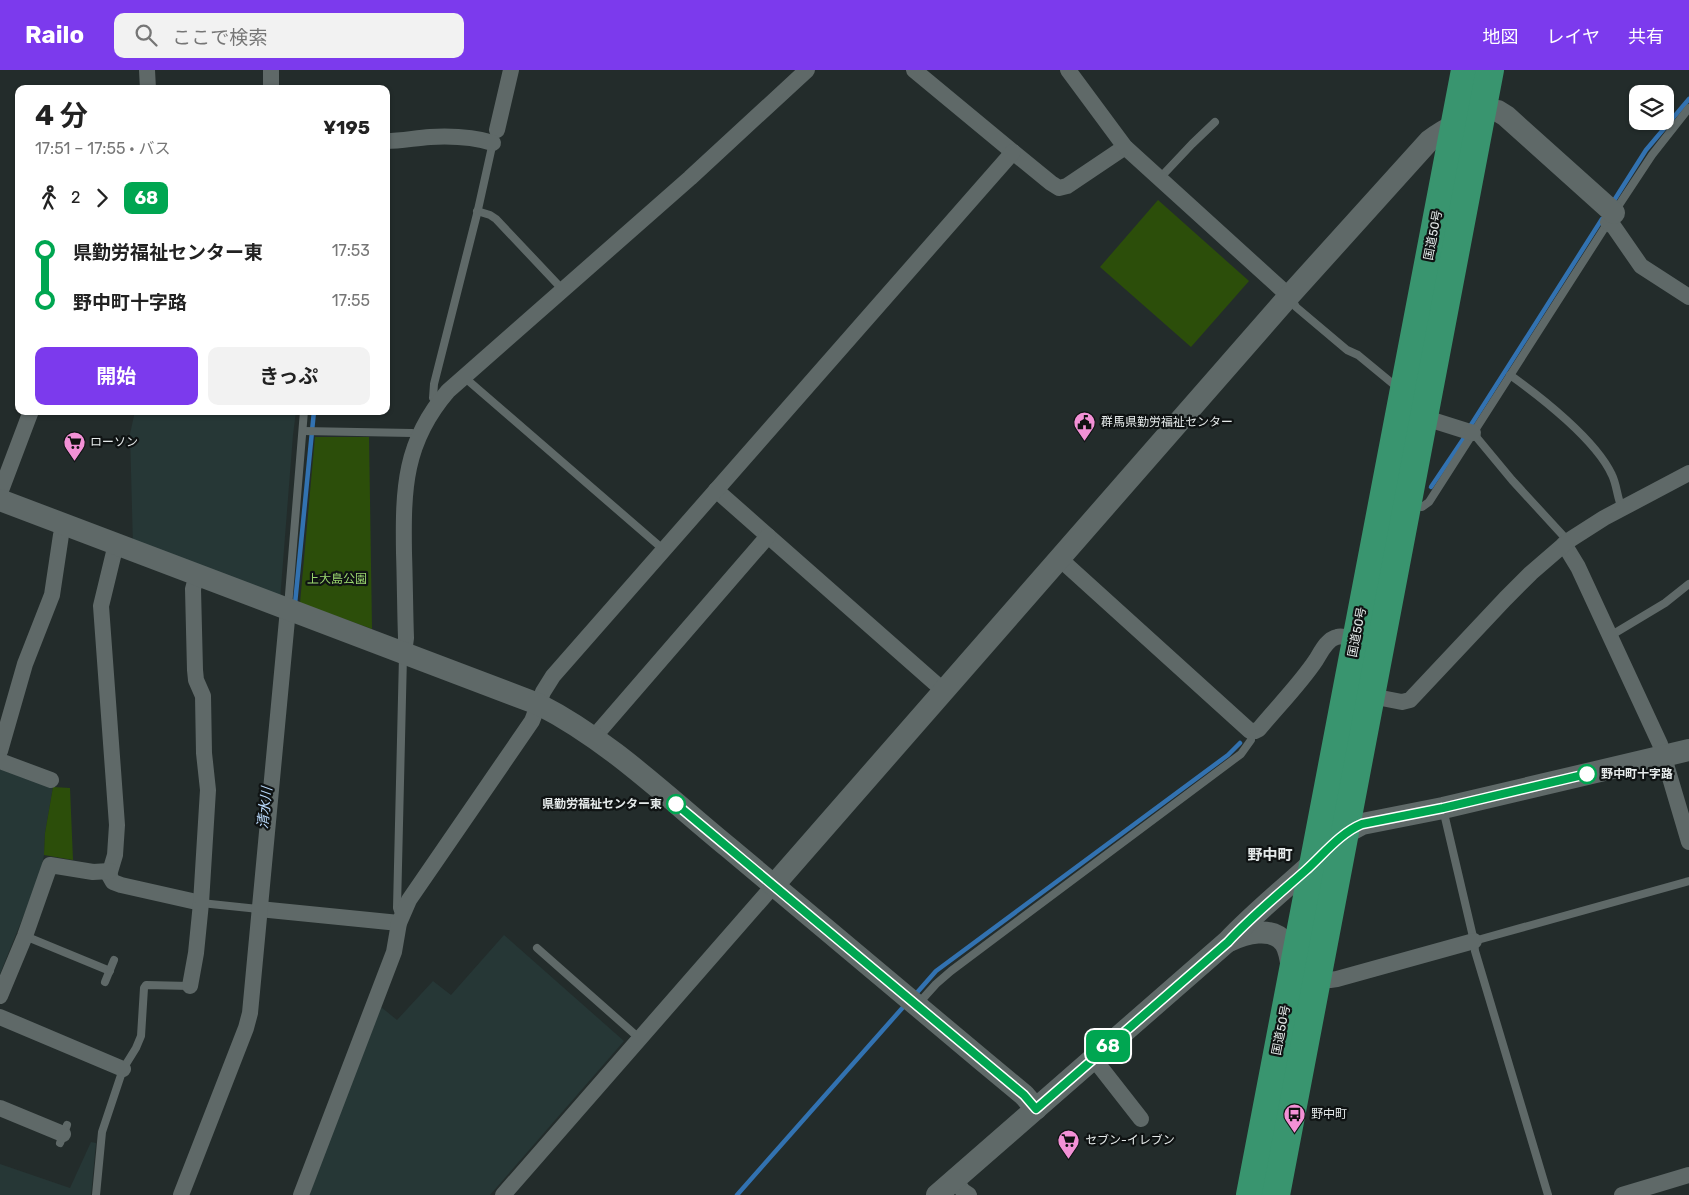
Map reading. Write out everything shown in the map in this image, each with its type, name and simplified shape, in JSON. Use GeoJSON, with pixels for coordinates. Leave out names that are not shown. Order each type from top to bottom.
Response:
{"type":"FeatureCollection","features":[{"type":"Feature","properties":{"kind":"highway","name":"国道50号"},"geometry":{"type":"LineString","coordinates":[[1276,1195],[1305,974],[1314,863],[1465,70]]}},
{"type":"Feature","properties":{"kind":"highway","name":"国道50号"},"geometry":{"type":"LineString","coordinates":[[1250,1195],[1305,974],[1345,833],[1490,70]]}},
{"type":"Feature","properties":{"kind":"street"},"geometry":{"type":"LineString","coordinates":[[147,70],[148,85]]}},
{"type":"Feature","properties":{"kind":"street"},"geometry":{"type":"LineString","coordinates":[[270,70],[271,85]]}},
{"type":"Feature","properties":{"kind":"street"},"geometry":{"type":"LineString","coordinates":[[390,141],[430,137],[495,136],[511,70]]}},
{"type":"Feature","properties":{"kind":"street"},"geometry":{"type":"LineString","coordinates":[[404,653],[406,638],[404,490],[411,458],[431,413],[438,403],[464,377],[690,178],[807,70]]}},
{"type":"Feature","properties":{"kind":"street"},"geometry":{"type":"LineString","coordinates":[[914,70],[1059,188],[1063,188],[1125,147]]}},
{"type":"Feature","properties":{"kind":"street"},"geometry":{"type":"LineString","coordinates":[[1068,70],[1125,147],[1289,296]]}},
{"type":"Feature","properties":{"kind":"street"},"geometry":{"type":"LineString","coordinates":[[503,1195],[1289,296],[1418,151],[1436,135],[1482,113],[1494,110],[1502,113],[1611,217],[1614,227],[1641,266],[1689,297]]}},
{"type":"Feature","properties":{"kind":"street"},"geometry":{"type":"LineString","coordinates":[[301,1195],[394,952],[401,919],[409,900],[532,721],[538,704],[553,676],[1013,152]]}},
{"type":"Feature","properties":{"kind":"street"},"geometry":{"type":"LineString","coordinates":[[1404,393],[1425,416],[1434,421],[1473,433]]}},
{"type":"Feature","properties":{"kind":"street"},"geometry":{"type":"LineString","coordinates":[[0,493],[29,415]]}},
{"type":"Feature","properties":{"kind":"street"},"geometry":{"type":"LineString","coordinates":[[1371,696],[1402,702],[1414,697],[1505,599],[1566,542],[1622,508],[1689,473]]}},
{"type":"Feature","properties":{"kind":"street"},"geometry":{"type":"LineString","coordinates":[[716,490],[944,691]]}},
{"type":"Feature","properties":{"kind":"street"},"geometry":{"type":"LineString","coordinates":[[0,500],[538,704],[573,723],[594,737],[774,885],[1024,1095],[1036,1109]]}},
{"type":"Feature","properties":{"kind":"street"},"geometry":{"type":"LineString","coordinates":[[0,751],[25,664],[52,594],[64,524]]}},
{"type":"Feature","properties":{"kind":"street"},"geometry":{"type":"LineString","coordinates":[[594,737],[768,536]]}},
{"type":"Feature","properties":{"kind":"street"},"geometry":{"type":"LineString","coordinates":[[1566,542],[1664,756],[1689,842]]}},
{"type":"Feature","properties":{"kind":"street"},"geometry":{"type":"LineString","coordinates":[[116,544],[102,606],[117,825],[115,855],[110,871],[110,879],[121,885],[201,903]]}},
{"type":"Feature","properties":{"kind":"street"},"geometry":{"type":"LineString","coordinates":[[1060,559],[1252,731],[1259,728],[1309,671],[1328,643],[1337,637],[1356,641]]}},
{"type":"Feature","properties":{"kind":"street"},"geometry":{"type":"LineString","coordinates":[[190,986],[196,953],[201,903],[208,790],[204,753],[203,696],[196,680],[195,670],[193,589],[197,574]]}},
{"type":"Feature","properties":{"kind":"street"},"geometry":{"type":"LineString","coordinates":[[181,1195],[248,1020],[288,609]]}},
{"type":"Feature","properties":{"kind":"street"},"geometry":{"type":"LineString","coordinates":[[937,1195],[962,1187],[1036,1109],[1228,942],[1245,923],[1314,863],[1345,833],[1362,824],[1443,808],[1689,750]]}},
{"type":"Feature","properties":{"kind":"street"},"geometry":{"type":"LineString","coordinates":[[0,761],[51,780]]}},
{"type":"Feature","properties":{"kind":"street"},"geometry":{"type":"LineString","coordinates":[[0,996],[25,936],[50,865],[93,872],[110,871]]}},
{"type":"Feature","properties":{"kind":"street"},"geometry":{"type":"LineString","coordinates":[[260,909],[401,919]]}},
{"type":"Feature","properties":{"kind":"street"},"geometry":{"type":"LineString","coordinates":[[1228,942],[1243,935],[1258,932],[1276,936],[1285,943],[1305,974],[1330,980],[1474,941]]}},
{"type":"Feature","properties":{"kind":"street"},"geometry":{"type":"LineString","coordinates":[[0,1017],[123,1069]]}},
{"type":"Feature","properties":{"kind":"street"},"geometry":{"type":"LineString","coordinates":[[1094,1059],[1141,1119]]}},
{"type":"Feature","properties":{"kind":"street"},"geometry":{"type":"LineString","coordinates":[[0,1108],[63,1134]]}},
{"type":"Feature","properties":{"kind":"street"},"geometry":{"type":"LineString","coordinates":[[1622,1195],[1689,1176]]}},
{"type":"Feature","properties":{"kind":"lane"},"geometry":{"type":"LineString","coordinates":[[1407,505],[1422,507],[1430,502],[1611,217],[1652,155],[1686,117],[1689,108]]}},
{"type":"Feature","properties":{"kind":"lane"},"geometry":{"type":"LineString","coordinates":[[1159,178],[1215,122]]}},
{"type":"Feature","properties":{"kind":"lane"},"geometry":{"type":"LineString","coordinates":[[438,403],[433,398],[434,384],[495,136]]}},
{"type":"Feature","properties":{"kind":"lane"},"geometry":{"type":"LineString","coordinates":[[477,210],[496,219],[563,290]]}},
{"type":"Feature","properties":{"kind":"lane"},"geometry":{"type":"LineString","coordinates":[[1289,296],[1296,307],[1347,350],[1358,356],[1404,393]]}},
{"type":"Feature","properties":{"kind":"lane"},"geometry":{"type":"LineString","coordinates":[[1510,375],[1572,426],[1595,450],[1612,474],[1622,508]]}},
{"type":"Feature","properties":{"kind":"lane"},"geometry":{"type":"LineString","coordinates":[[464,377],[664,550]]}},
{"type":"Feature","properties":{"kind":"lane"},"geometry":{"type":"LineString","coordinates":[[288,609],[304,415]]}},
{"type":"Feature","properties":{"kind":"lane"},"geometry":{"type":"LineString","coordinates":[[303,431],[412,433],[420,436]]}},
{"type":"Feature","properties":{"kind":"lane"},"geometry":{"type":"LineString","coordinates":[[1473,433],[1566,542]]}},
{"type":"Feature","properties":{"kind":"lane"},"geometry":{"type":"LineString","coordinates":[[1610,636],[1666,603],[1689,584]]}},
{"type":"Feature","properties":{"kind":"lane"},"geometry":{"type":"LineString","coordinates":[[401,919],[397,908],[396,872],[404,653]]}},
{"type":"Feature","properties":{"kind":"lane"},"geometry":{"type":"LineString","coordinates":[[916,1005],[951,971],[1241,754],[1251,740],[1252,731]]}},
{"type":"Feature","properties":{"kind":"lane"},"geometry":{"type":"LineString","coordinates":[[1443,808],[1475,951],[1548,1195]]}},
{"type":"Feature","properties":{"kind":"lane"},"geometry":{"type":"LineString","coordinates":[[1474,941],[1689,881]]}},
{"type":"Feature","properties":{"kind":"lane"},"geometry":{"type":"LineString","coordinates":[[201,903],[260,909]]}},
{"type":"Feature","properties":{"kind":"lane"},"geometry":{"type":"LineString","coordinates":[[25,936],[110,971]]}},
{"type":"Feature","properties":{"kind":"lane"},"geometry":{"type":"LineString","coordinates":[[537,948],[639,1038]]}},
{"type":"Feature","properties":{"kind":"lane"},"geometry":{"type":"LineString","coordinates":[[105,982],[114,960]]}},
{"type":"Feature","properties":{"kind":"lane"},"geometry":{"type":"LineString","coordinates":[[96,1195],[102,1132],[123,1069],[136,1048],[140,1036],[144,988],[146,985],[190,986]]}},
{"type":"Feature","properties":{"kind":"shaded area"},"geometry":{"type":"Polygon","coordinates":[[[134,415],[296,415],[280,600],[133,546],[130,434],[134,415]]]}},
{"type":"Feature","properties":{"kind":"shaded area"},"geometry":{"type":"Polygon","coordinates":[[[0,768],[53,787],[40,875],[0,974],[0,768]]]}},
{"type":"Feature","properties":{"kind":"shaded area"},"geometry":{"type":"Polygon","coordinates":[[[504,935],[624,1041],[490,1195],[308,1195],[381,1007],[397,1020],[433,981],[451,995],[504,935]]]}},
{"type":"Feature","properties":{"kind":"shaded area"},"geometry":{"type":"Polygon","coordinates":[[[91,1142],[96,1143],[91,1195],[0,1195],[0,1164],[70,1188],[91,1142]]]}},
{"type":"Feature","properties":{"kind":"green space"},"geometry":{"type":"Polygon","coordinates":[[[1158,200],[1249,281],[1191,347],[1100,267],[1158,200]]]}},
{"type":"Feature","properties":{"kind":"green space","name":"上大島公園"},"geometry":{"type":"Polygon","coordinates":[[[315,437],[369,437],[372,629],[300,603],[315,437]]]}},
{"type":"Feature","properties":{"kind":"green space"},"geometry":{"type":"Polygon","coordinates":[[[53,787],[70,788],[73,860],[44,855],[45,833],[53,787]]]}},
{"type":"Feature","properties":{"kind":"waterway"},"geometry":{"type":"LineString","coordinates":[[1613,202],[1646,150],[1689,99]]}},
{"type":"Feature","properties":{"kind":"waterway"},"geometry":{"type":"LineString","coordinates":[[1469,428],[1602,219]]}},
{"type":"Feature","properties":{"kind":"waterway","name":"清水川"},"geometry":{"type":"LineString","coordinates":[[295,604],[314,415]]}},
{"type":"Feature","properties":{"kind":"waterway"},"geometry":{"type":"LineString","coordinates":[[1431,487],[1466,435]]}},
{"type":"Feature","properties":{"kind":"waterway"},"geometry":{"type":"LineString","coordinates":[[914,996],[936,971],[1228,755],[1240,743]]}},
{"type":"Feature","properties":{"kind":"waterway"},"geometry":{"type":"LineString","coordinates":[[737,1195],[905,1005]]}},
{"type":"Feature","properties":{"kind":"bus line","name":"68"},"geometry":{"type":"LineString","coordinates":[[676,804],[1024,1095],[1036,1109],[1228,942],[1245,923],[1354,827],[1587,774]]}},
{"type":"Feature","properties":{"kind":"place","name":"群馬県勤労福祉センター"},"geometry":{"type":"Point","coordinates":[1085,441]}},
{"type":"Feature","properties":{"kind":"place","name":"ローソン"},"geometry":{"type":"Point","coordinates":[74,461]}},
{"type":"Feature","properties":{"kind":"place","name":"野中町十字路"},"geometry":{"type":"Point","coordinates":[1587,774]}},
{"type":"Feature","properties":{"kind":"place","name":"県勤労福祉センター東"},"geometry":{"type":"Point","coordinates":[676,804]}},
{"type":"Feature","properties":{"kind":"place","name":"野中町"},"geometry":{"type":"Point","coordinates":[1295,1133]}},
{"type":"Feature","properties":{"kind":"place","name":"セブン-イレブン"},"geometry":{"type":"Point","coordinates":[1069,1159]}},
{"type":"Feature","properties":{"kind":"district","name":"野中町"},"geometry":{"type":"Point","coordinates":[1270,855]}}]}
